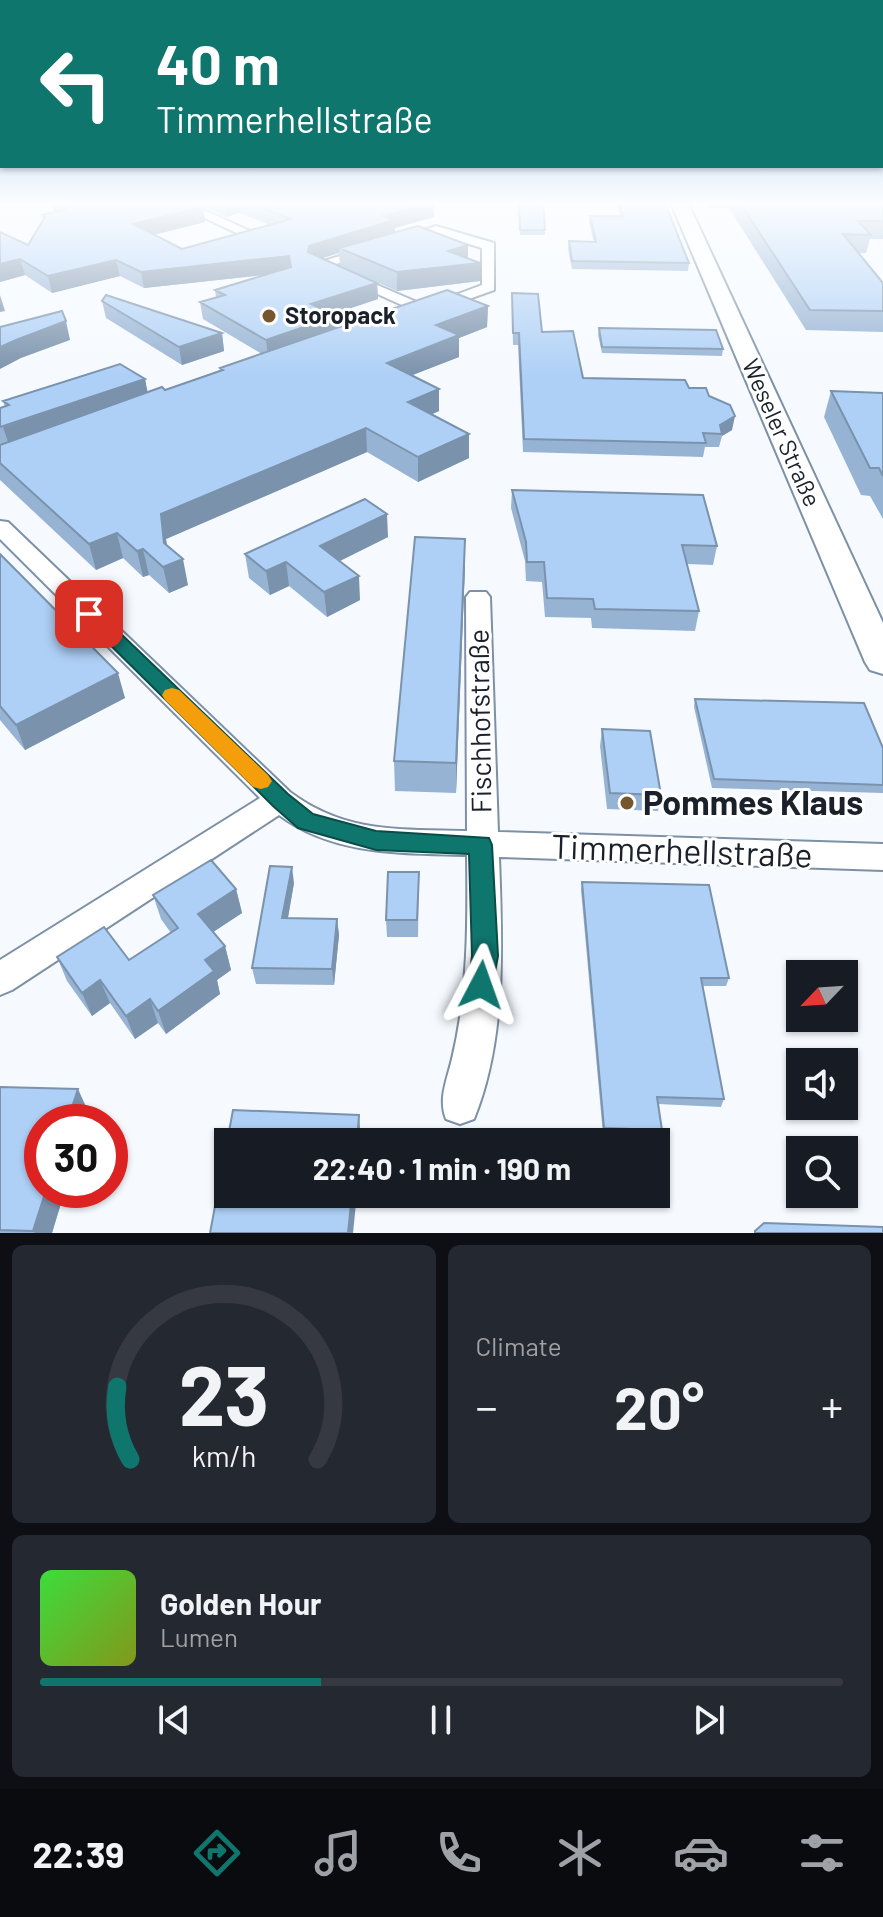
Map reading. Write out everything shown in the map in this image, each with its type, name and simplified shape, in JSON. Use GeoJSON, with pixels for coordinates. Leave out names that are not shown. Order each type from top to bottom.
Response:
{"type":"FeatureCollection","features":[{"type":"Feature","properties":{"kind":"main road","name":"Weseler Straße"},"geometry":{"type":"LineString","coordinates":[[705,261],[883,662]]}},
{"type":"Feature","properties":{"kind":"street"},"geometry":{"type":"LineString","coordinates":[[333,261],[318,265],[424,311]]}},
{"type":"Feature","properties":{"kind":"street"},"geometry":{"type":"LineString","coordinates":[[396,321],[489,287],[489,261]]}},
{"type":"Feature","properties":{"kind":"street","name":"Timmerhellstraße"},"geometry":{"type":"LineString","coordinates":[[0,527],[280,800],[306,821],[335,832],[376,840],[481,845],[883,857]]}},
{"type":"Feature","properties":{"kind":"street","name":"Fischhofstraße"},"geometry":{"type":"LineString","coordinates":[[478,597],[481,845]]}},
{"type":"Feature","properties":{"kind":"street"},"geometry":{"type":"LineString","coordinates":[[0,979],[280,800]]}},
{"type":"Feature","properties":{"kind":"street"},"geometry":{"type":"LineString","coordinates":[[460,1105],[474,1044],[485,956],[481,845]]}},
{"type":"Feature","properties":{"kind":"building"},"geometry":{"type":"Polygon","coordinates":[[[23,261],[114,261],[48,276],[23,261]]]}},
{"type":"Feature","properties":{"kind":"building"},"geometry":{"type":"Polygon","coordinates":[[[117,261],[247,261],[141,272],[117,261]]]}},
{"type":"Feature","properties":{"kind":"building"},"geometry":{"type":"Polygon","coordinates":[[[290,261],[327,261],[377,283],[311,304],[336,316],[266,340],[200,302],[225,295],[215,290],[291,267],[290,261]]]}},
{"type":"Feature","properties":{"kind":"building"},"geometry":{"type":"Polygon","coordinates":[[[369,261],[480,263],[397,272],[369,261]]]}},
{"type":"Feature","properties":{"kind":"building"},"geometry":{"type":"Polygon","coordinates":[[[572,261],[688,261],[689,263],[572,261]]]}},
{"type":"Feature","properties":{"kind":"building"},"geometry":{"type":"Polygon","coordinates":[[[778,261],[865,261],[883,283],[883,311],[810,310],[778,261]]]}},
{"type":"Feature","properties":{"kind":"building"},"geometry":{"type":"Polygon","coordinates":[[[447,290],[488,306],[436,325],[459,335],[387,363],[439,389],[408,402],[469,434],[418,457],[366,428],[161,514],[164,543],[183,559],[163,567],[143,549],[137,551],[117,533],[89,544],[0,463],[0,445],[447,290]]]}},
{"type":"Feature","properties":{"kind":"building"},"geometry":{"type":"Polygon","coordinates":[[[512,293],[538,294],[542,332],[573,331],[583,378],[685,380],[689,388],[706,388],[709,396],[730,405],[735,416],[720,425],[722,434],[703,433],[706,443],[524,439],[519,333],[513,333],[512,293]]]}},
{"type":"Feature","properties":{"kind":"building"},"geometry":{"type":"Polygon","coordinates":[[[106,295],[222,333],[179,347],[102,301],[106,295]]]}},
{"type":"Feature","properties":{"kind":"building"},"geometry":{"type":"Polygon","coordinates":[[[62,311],[66,321],[0,347],[0,327],[62,311]]]}},
{"type":"Feature","properties":{"kind":"building"},"geometry":{"type":"Polygon","coordinates":[[[599,328],[716,330],[723,349],[602,347],[599,328]]]}},
{"type":"Feature","properties":{"kind":"building"},"geometry":{"type":"Polygon","coordinates":[[[120,364],[145,379],[0,427],[0,408],[9,405],[3,401],[120,364]]]}},
{"type":"Feature","properties":{"kind":"building"},"geometry":{"type":"Polygon","coordinates":[[[831,391],[883,393],[883,476],[879,468],[870,468],[831,391]]]}},
{"type":"Feature","properties":{"kind":"building"},"geometry":{"type":"Polygon","coordinates":[[[512,490],[703,495],[717,546],[682,545],[699,611],[595,609],[593,599],[547,598],[544,562],[527,562],[526,542],[512,490]]]}},
{"type":"Feature","properties":{"kind":"building"},"geometry":{"type":"Polygon","coordinates":[[[365,499],[387,514],[320,546],[359,576],[324,592],[286,562],[266,571],[245,554],[365,499]]]}},
{"type":"Feature","properties":{"kind":"building"},"geometry":{"type":"Polygon","coordinates":[[[415,537],[465,539],[456,763],[394,761],[415,537]]]}},
{"type":"Feature","properties":{"kind":"building"},"geometry":{"type":"Polygon","coordinates":[[[0,554],[118,673],[16,725],[0,706],[0,554]]]}},
{"type":"Feature","properties":{"kind":"building"},"geometry":{"type":"Polygon","coordinates":[[[695,699],[864,703],[883,748],[883,785],[714,779],[695,699]]]}},
{"type":"Feature","properties":{"kind":"building"},"geometry":{"type":"Polygon","coordinates":[[[602,729],[650,731],[661,795],[610,793],[602,729]]]}},
{"type":"Feature","properties":{"kind":"building"},"geometry":{"type":"Polygon","coordinates":[[[211,860],[236,889],[198,914],[225,946],[205,960],[214,971],[158,1011],[150,999],[126,1016],[100,980],[82,993],[57,957],[104,927],[129,960],[178,928],[153,895],[211,860]]]}},
{"type":"Feature","properties":{"kind":"building"},"geometry":{"type":"Polygon","coordinates":[[[270,866],[292,867],[282,918],[337,919],[332,969],[252,968],[270,866]]]}},
{"type":"Feature","properties":{"kind":"building"},"geometry":{"type":"Polygon","coordinates":[[[388,872],[419,872],[417,920],[386,920],[388,872]]]}},
{"type":"Feature","properties":{"kind":"building"},"geometry":{"type":"Polygon","coordinates":[[[582,882],[709,885],[729,978],[701,978],[724,1099],[657,1097],[662,1128],[604,1128],[582,882]]]}},
{"type":"Feature","properties":{"kind":"building"},"geometry":{"type":"Polygon","coordinates":[[[0,1087],[78,1089],[73,1104],[24,1104],[24,1208],[40,1208],[33,1231],[0,1230],[0,1087]]]}},
{"type":"Feature","properties":{"kind":"building"},"geometry":{"type":"Polygon","coordinates":[[[233,1110],[359,1115],[358,1128],[230,1128],[233,1110]]]}},
{"type":"Feature","properties":{"kind":"building"},"geometry":{"type":"Polygon","coordinates":[[[215,1208],[351,1208],[348,1233],[210,1233],[215,1208]]]}},
{"type":"Feature","properties":{"kind":"building"},"geometry":{"type":"Polygon","coordinates":[[[764,1223],[883,1227],[883,1233],[755,1233],[764,1223]]]}},
{"type":"Feature","properties":{"kind":"slow traffic"},"geometry":{"type":"LineString","coordinates":[[172,695],[261,781]]}},
{"type":"Feature","properties":{"kind":"place","name":"Storopack"},"geometry":{"type":"Point","coordinates":[269,316]}},
{"type":"Feature","properties":{"kind":"place","name":"Pommes Klaus"},"geometry":{"type":"Point","coordinates":[627,803]}},
{"type":"Feature","properties":{"kind":"route"},"geometry":{"type":"LineString","coordinates":[[89,614],[280,800],[306,821],[335,832],[376,840],[481,845],[485,956],[481,985]]}}]}
